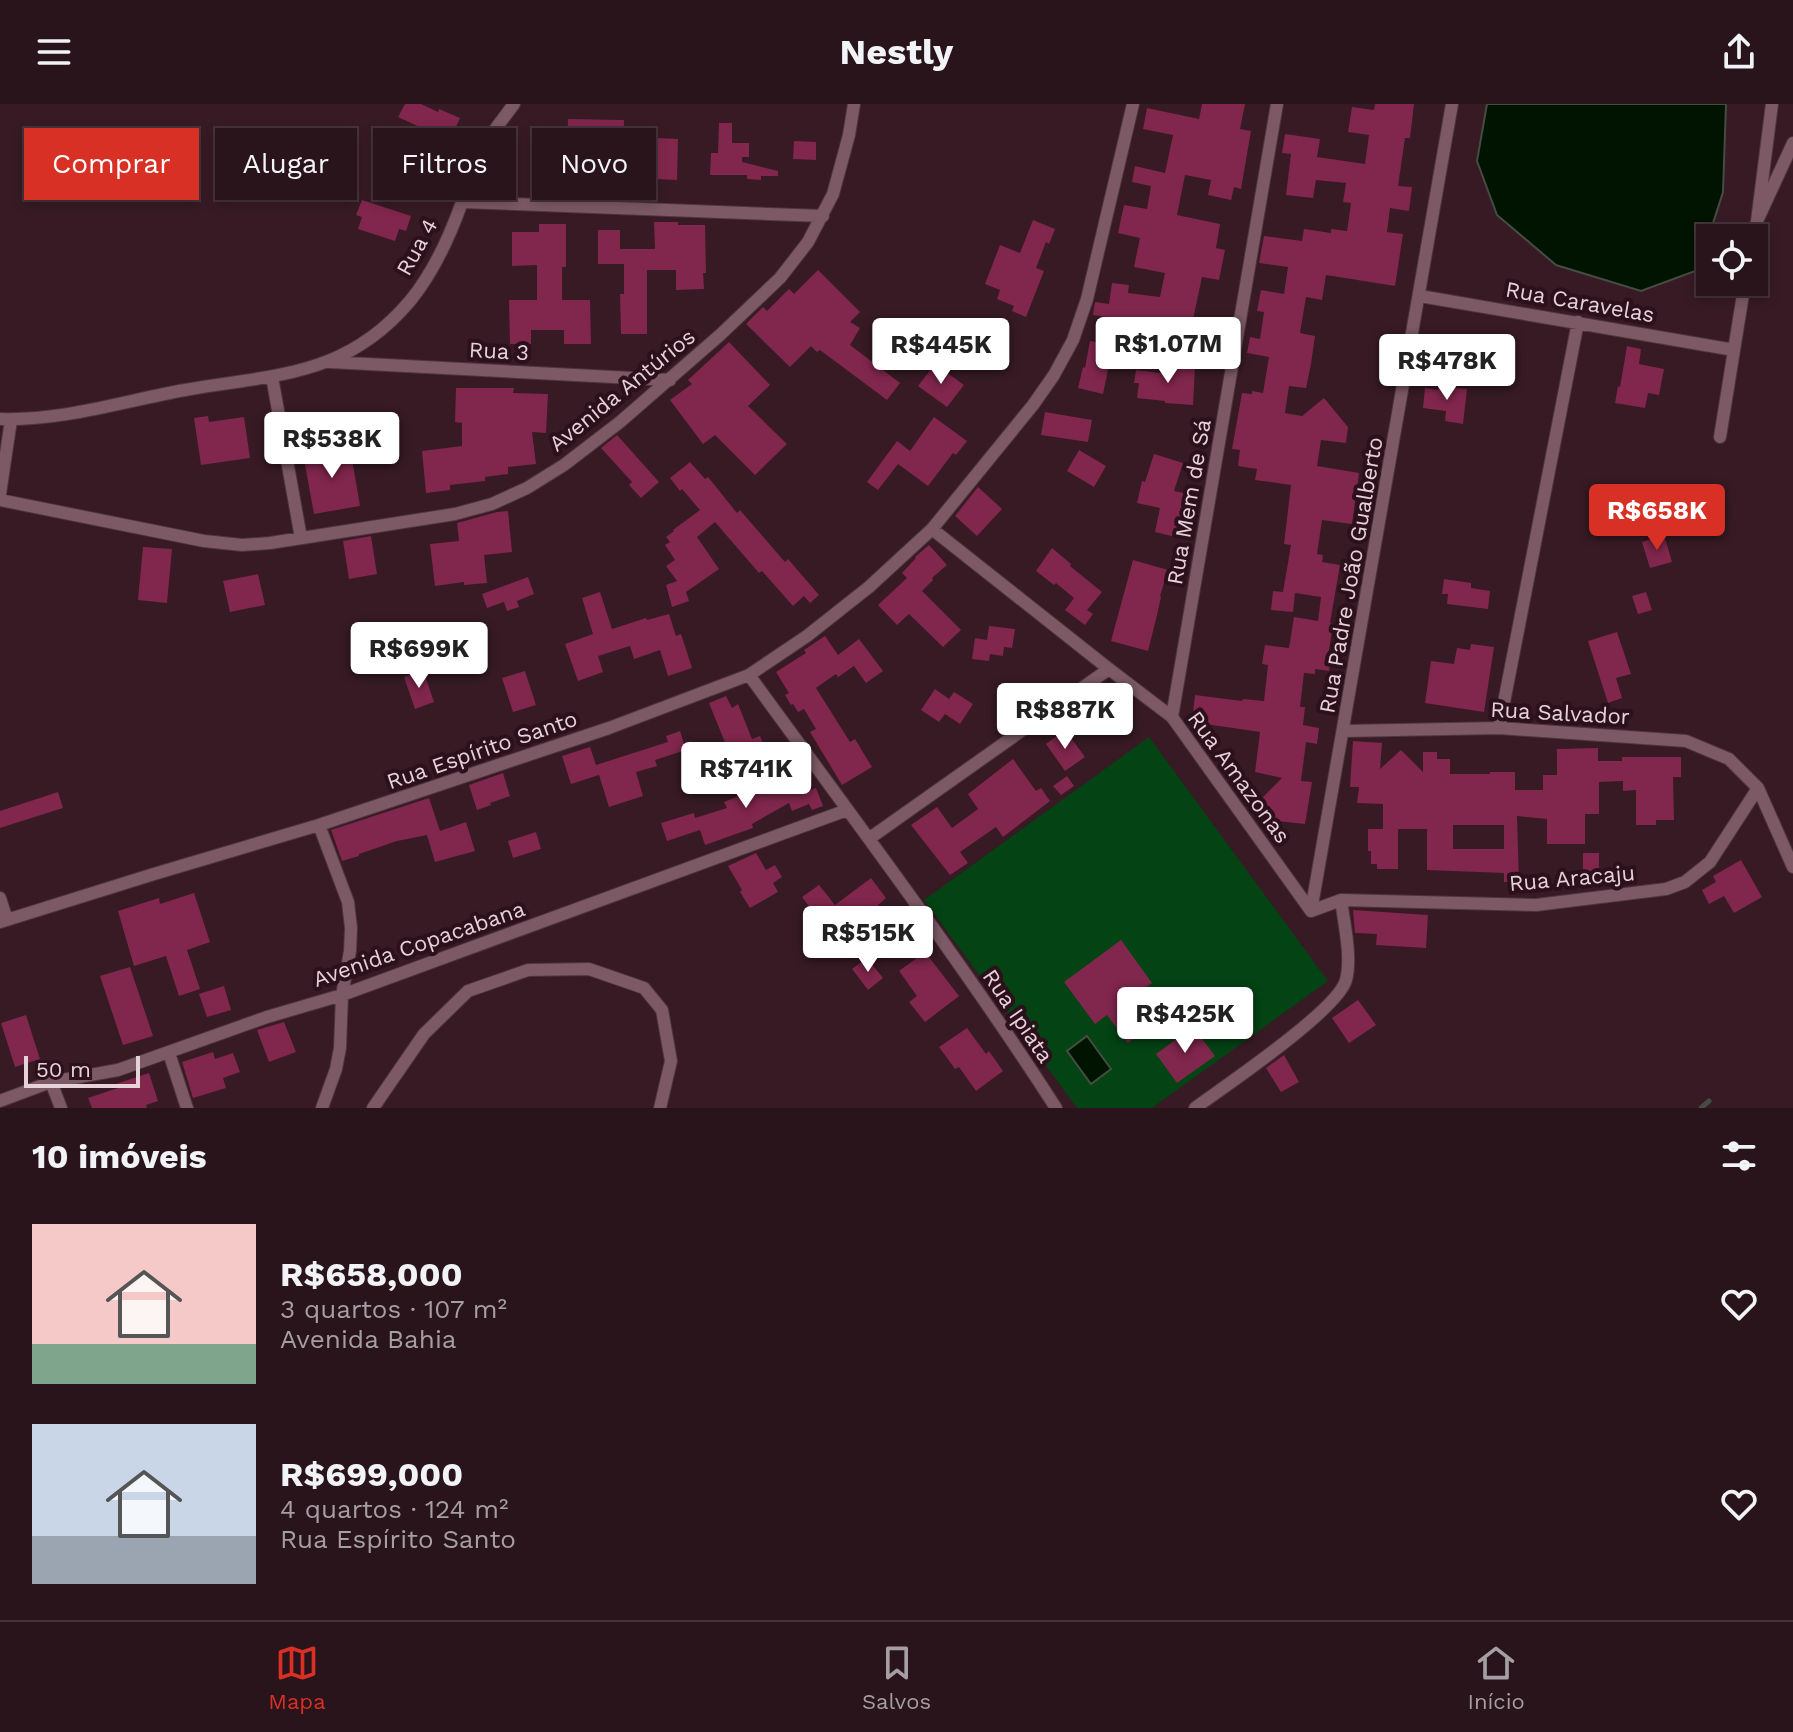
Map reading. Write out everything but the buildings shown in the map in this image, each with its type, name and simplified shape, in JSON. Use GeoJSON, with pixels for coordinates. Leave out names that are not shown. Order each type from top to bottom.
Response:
{"type":"FeatureCollection","features":[{"type":"Feature","properties":{"kind":"street","name":"Rua 4"},"geometry":{"type":"LineString","coordinates":[[353,349],[376,334],[410,301],[434,266],[484,143],[514,104]]}},
{"type":"Feature","properties":{"kind":"street","name":"Avenida Antúrios"},"geometry":{"type":"LineString","coordinates":[[0,500],[204,541],[242,545],[455,514],[492,504],[527,488],[564,465],[620,422],[780,278],[808,242],[833,194],[854,104]]}},
{"type":"Feature","properties":{"kind":"street","name":"Rua Espírito Santo"},"geometry":{"type":"LineString","coordinates":[[4,921],[319,825],[568,742],[749,675],[807,636],[869,587],[932,529],[1054,375],[1073,340],[1090,286],[1133,104]]}},
{"type":"Feature","properties":{"kind":"street","name":"Rua Mem de Sá"},"geometry":{"type":"LineString","coordinates":[[1172,717],[1277,104]]}},
{"type":"Feature","properties":{"kind":"street","name":"Rua Padre João Gualberto"},"geometry":{"type":"LineString","coordinates":[[1311,911],[1452,104]]}},
{"type":"Feature","properties":{"kind":"street"},"geometry":{"type":"LineString","coordinates":[[1756,224],[1772,104]]}},
{"type":"Feature","properties":{"kind":"street"},"geometry":{"type":"LineString","coordinates":[[1757,221],[1793,143]]}},
{"type":"Feature","properties":{"kind":"street"},"geometry":{"type":"LineString","coordinates":[[462,202],[823,216]]}},
{"type":"Feature","properties":{"kind":"street","name":"Rua Caravelas"},"geometry":{"type":"LineString","coordinates":[[1420,296],[1734,350]]}},
{"type":"Feature","properties":{"kind":"street"},"geometry":{"type":"LineString","coordinates":[[1720,437],[1743,296]]}},
{"type":"Feature","properties":{"kind":"street"},"geometry":{"type":"LineString","coordinates":[[1499,728],[1578,322]]}},
{"type":"Feature","properties":{"kind":"street","name":"Rua 3"},"geometry":{"type":"LineString","coordinates":[[6,420],[84,411],[189,389],[272,377],[327,362],[353,349]]}},
{"type":"Feature","properties":{"kind":"street","name":"Rua 3"},"geometry":{"type":"LineString","coordinates":[[327,362],[670,380]]}},
{"type":"Feature","properties":{"kind":"street"},"geometry":{"type":"LineString","coordinates":[[272,377],[301,538]]}},
{"type":"Feature","properties":{"kind":"street"},"geometry":{"type":"LineString","coordinates":[[0,494],[6,420]]}},
{"type":"Feature","properties":{"kind":"street","name":"Rua Amazonas"},"geometry":{"type":"LineString","coordinates":[[932,529],[1172,717],[1311,911]]}},
{"type":"Feature","properties":{"kind":"street"},"geometry":{"type":"LineString","coordinates":[[870,838],[1109,669]]}},
{"type":"Feature","properties":{"kind":"street","name":"Rua Ipiata"},"geometry":{"type":"LineString","coordinates":[[749,675],[1002,1024],[1056,1108]]}},
{"type":"Feature","properties":{"kind":"street","name":"Rua Salvador"},"geometry":{"type":"LineString","coordinates":[[1344,731],[1499,728],[1686,741],[1729,759],[1758,788]]}},
{"type":"Feature","properties":{"kind":"street"},"geometry":{"type":"LineString","coordinates":[[1758,788],[1793,867]]}},
{"type":"Feature","properties":{"kind":"street","name":"Rua Aracaju"},"geometry":{"type":"LineString","coordinates":[[1311,911],[1341,900],[1536,905],[1666,889],[1685,882],[1710,862],[1758,788]]}},
{"type":"Feature","properties":{"kind":"street","name":"Avenida Copacabana"},"geometry":{"type":"LineString","coordinates":[[0,1101],[51,1082],[118,1070],[267,1017],[342,995],[847,810]]}},
{"type":"Feature","properties":{"kind":"street"},"geometry":{"type":"LineString","coordinates":[[319,825],[348,902],[351,928],[342,995],[340,1048],[322,1108]]}},
{"type":"Feature","properties":{"kind":"street"},"geometry":{"type":"LineString","coordinates":[[0,898],[4,921]]}},
{"type":"Feature","properties":{"kind":"street"},"geometry":{"type":"LineString","coordinates":[[1195,1108],[1299,1031],[1334,1001],[1346,983],[1348,964],[1341,900]]}},
{"type":"Feature","properties":{"kind":"street"},"geometry":{"type":"LineString","coordinates":[[373,1108],[424,1034],[468,991],[528,970],[589,969],[644,988],[662,1010],[671,1061],[660,1108]]}},
{"type":"Feature","properties":{"kind":"street"},"geometry":{"type":"LineString","coordinates":[[169,1053],[187,1108]]}},
{"type":"Feature","properties":{"kind":"street"},"geometry":{"type":"LineString","coordinates":[[51,1082],[61,1108]]}},
{"type":"Feature","properties":{"kind":"green space"},"geometry":{"type":"Polygon","coordinates":[[[1149,737],[1328,981],[1152,1108],[1077,1108],[924,900],[1149,737]]]}},
{"type":"Feature","properties":{"kind":"shaded area"},"geometry":{"type":"Polygon","coordinates":[[[1487,104],[1726,104],[1723,192],[1713,224],[1696,224],[1696,271],[1641,291],[1556,265],[1497,215],[1477,161],[1487,104]]]}},
{"type":"Feature","properties":{"kind":"shaded area"},"geometry":{"type":"Polygon","coordinates":[[[1087,1036],[1111,1069],[1091,1084],[1067,1051],[1087,1036]]]}},
{"type":"Feature","properties":{"kind":"waterway"},"geometry":{"type":"LineString","coordinates":[[1701,1108],[1709,1101]]}}]}
